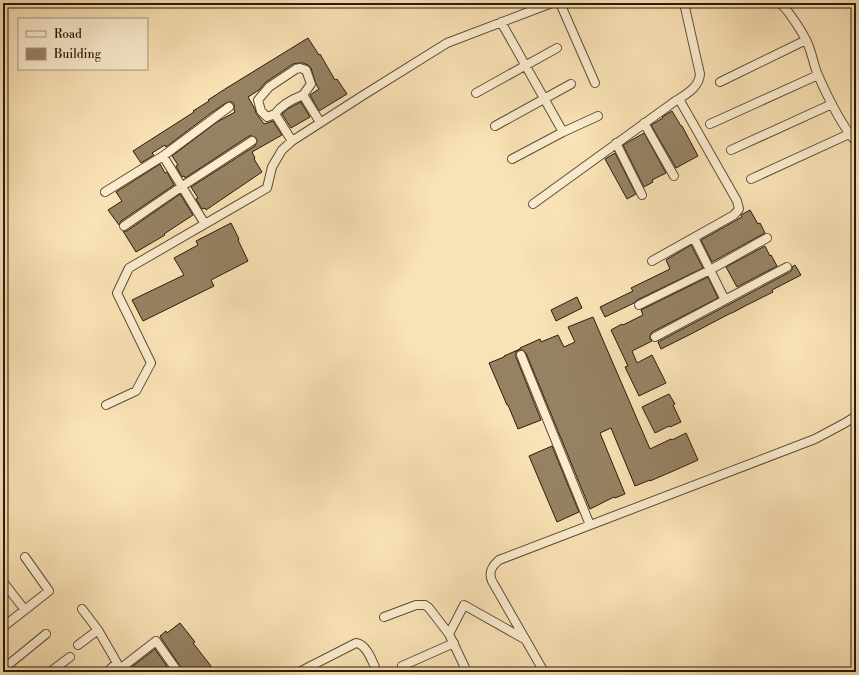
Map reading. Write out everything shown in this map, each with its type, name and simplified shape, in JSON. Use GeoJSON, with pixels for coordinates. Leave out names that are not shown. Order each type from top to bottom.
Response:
{"type":"FeatureCollection","features":[{"type":"Feature","properties":{"kind":"street"},"geometry":{"type":"LineString","coordinates":[[106,405],[136,391],[151,363],[117,293],[129,268],[267,188],[272,168],[282,150],[292,141],[320,122],[447,43],[552,3]]}},
{"type":"Feature","properties":{"kind":"street"},"geometry":{"type":"LineString","coordinates":[[560,3],[595,83]]}},
{"type":"Feature","properties":{"kind":"street"},"geometry":{"type":"LineString","coordinates":[[533,204],[616,143],[695,88],[698,84],[700,74],[684,3]]}},
{"type":"Feature","properties":{"kind":"street"},"geometry":{"type":"LineString","coordinates":[[782,3],[806,40],[818,74],[832,104],[849,134],[856,142]]}},
{"type":"Feature","properties":{"kind":"street"},"geometry":{"type":"LineString","coordinates":[[501,22],[563,132]]}},
{"type":"Feature","properties":{"kind":"street"},"geometry":{"type":"LineString","coordinates":[[720,82],[806,40]]}},
{"type":"Feature","properties":{"kind":"street"},"geometry":{"type":"LineString","coordinates":[[476,94],[557,48]]}},
{"type":"Feature","properties":{"kind":"street"},"geometry":{"type":"LineString","coordinates":[[300,68],[306,70],[311,84],[303,95],[294,98],[280,108],[275,114],[266,117],[261,111],[258,100],[269,87],[296,69],[300,68]]}},
{"type":"Feature","properties":{"kind":"street"},"geometry":{"type":"LineString","coordinates":[[710,124],[818,74]]}},
{"type":"Feature","properties":{"kind":"street"},"geometry":{"type":"LineString","coordinates":[[495,126],[545,100],[571,84]]}},
{"type":"Feature","properties":{"kind":"street"},"geometry":{"type":"LineString","coordinates":[[303,95],[320,122]]}},
{"type":"Feature","properties":{"kind":"street"},"geometry":{"type":"LineString","coordinates":[[652,261],[734,215],[739,209],[737,201],[679,99]]}},
{"type":"Feature","properties":{"kind":"street"},"geometry":{"type":"LineString","coordinates":[[731,150],[832,104]]}},
{"type":"Feature","properties":{"kind":"street"},"geometry":{"type":"LineString","coordinates":[[105,192],[163,156],[229,107]]}},
{"type":"Feature","properties":{"kind":"street"},"geometry":{"type":"LineString","coordinates":[[275,114],[292,141]]}},
{"type":"Feature","properties":{"kind":"street"},"geometry":{"type":"LineString","coordinates":[[512,159],[563,132],[598,116]]}},
{"type":"Feature","properties":{"kind":"street"},"geometry":{"type":"LineString","coordinates":[[644,123],[674,176]]}},
{"type":"Feature","properties":{"kind":"street"},"geometry":{"type":"LineString","coordinates":[[751,179],[849,134]]}},
{"type":"Feature","properties":{"kind":"street"},"geometry":{"type":"LineString","coordinates":[[124,226],[252,141]]}},
{"type":"Feature","properties":{"kind":"street"},"geometry":{"type":"LineString","coordinates":[[616,143],[642,195]]}},
{"type":"Feature","properties":{"kind":"street"},"geometry":{"type":"LineString","coordinates":[[163,156],[205,224]]}},
{"type":"Feature","properties":{"kind":"street"},"geometry":{"type":"LineString","coordinates":[[694,238],[725,300]]}},
{"type":"Feature","properties":{"kind":"street"},"geometry":{"type":"LineString","coordinates":[[639,305],[710,270],[768,238]]}},
{"type":"Feature","properties":{"kind":"street"},"geometry":{"type":"LineString","coordinates":[[655,337],[787,267]]}},
{"type":"Feature","properties":{"kind":"street"},"geometry":{"type":"LineString","coordinates":[[521,355],[590,525]]}},
{"type":"Feature","properties":{"kind":"street"},"geometry":{"type":"LineString","coordinates":[[544,672],[490,577],[490,571],[494,564],[499,560],[816,439],[845,424],[856,416]]}},
{"type":"Feature","properties":{"kind":"street"},"geometry":{"type":"LineString","coordinates":[[3,627],[50,591],[25,557]]}},
{"type":"Feature","properties":{"kind":"street"},"geometry":{"type":"LineString","coordinates":[[3,582],[25,610]]}},
{"type":"Feature","properties":{"kind":"street"},"geometry":{"type":"LineString","coordinates":[[384,617],[416,605],[425,605],[449,634],[468,672]]}},
{"type":"Feature","properties":{"kind":"street"},"geometry":{"type":"LineString","coordinates":[[449,634],[464,605],[526,640]]}},
{"type":"Feature","properties":{"kind":"street"},"geometry":{"type":"LineString","coordinates":[[82,609],[98,630],[117,663],[107,672]]}},
{"type":"Feature","properties":{"kind":"street"},"geometry":{"type":"LineString","coordinates":[[78,645],[98,630]]}},
{"type":"Feature","properties":{"kind":"street"},"geometry":{"type":"LineString","coordinates":[[3,669],[46,634]]}},
{"type":"Feature","properties":{"kind":"street"},"geometry":{"type":"LineString","coordinates":[[116,672],[156,641],[178,672]]}},
{"type":"Feature","properties":{"kind":"street"},"geometry":{"type":"LineString","coordinates":[[299,672],[356,643],[361,643],[377,672]]}},
{"type":"Feature","properties":{"kind":"street"},"geometry":{"type":"LineString","coordinates":[[402,666],[454,643]]}},
{"type":"Feature","properties":{"kind":"street"},"geometry":{"type":"LineString","coordinates":[[50,672],[70,656]]}},
{"type":"Feature","properties":{"kind":"building"},"geometry":{"type":"Polygon","coordinates":[[[308,38],[319,55],[320,54],[335,80],[337,79],[347,94],[319,111],[310,95],[319,89],[311,68],[308,65],[299,63],[293,64],[266,82],[259,90],[248,97],[256,113],[264,124],[273,121],[282,135],[252,152],[255,158],[254,159],[262,172],[206,210],[205,208],[202,209],[196,199],[198,198],[191,187],[255,146],[257,141],[256,138],[249,136],[185,178],[184,176],[182,177],[176,166],[178,165],[172,156],[217,122],[235,112],[234,104],[232,102],[226,103],[211,113],[166,147],[165,145],[152,153],[154,155],[141,163],[133,151],[194,112],[193,111],[225,89],[308,38]]]}},
{"type":"Feature","properties":{"kind":"building"},"geometry":{"type":"Polygon","coordinates":[[[301,102],[310,117],[291,128],[282,114],[289,108],[301,102]]]}},
{"type":"Feature","properties":{"kind":"building"},"geometry":{"type":"Polygon","coordinates":[[[672,111],[698,156],[676,168],[651,125],[672,111]]]}},
{"type":"Feature","properties":{"kind":"building"},"geometry":{"type":"Polygon","coordinates":[[[644,133],[666,173],[652,180],[653,182],[644,187],[623,145],[644,133]]]}},
{"type":"Feature","properties":{"kind":"building"},"geometry":{"type":"Polygon","coordinates":[[[615,153],[636,194],[627,199],[605,159],[615,153]]]}},
{"type":"Feature","properties":{"kind":"building"},"geometry":{"type":"Polygon","coordinates":[[[160,164],[165,173],[167,172],[174,185],[121,221],[119,225],[108,210],[122,201],[116,192],[160,164]]]}},
{"type":"Feature","properties":{"kind":"building"},"geometry":{"type":"Polygon","coordinates":[[[180,194],[193,215],[164,234],[165,235],[136,252],[123,231],[127,231],[180,194]]]}},
{"type":"Feature","properties":{"kind":"building"},"geometry":{"type":"Polygon","coordinates":[[[750,210],[758,224],[760,223],[765,233],[712,262],[701,240],[742,217],[741,215],[750,210]]]}},
{"type":"Feature","properties":{"kind":"building"},"geometry":{"type":"Polygon","coordinates":[[[231,223],[248,261],[211,280],[214,286],[143,321],[132,300],[184,275],[174,258],[198,245],[196,241],[231,223]]]}},
{"type":"Feature","properties":{"kind":"building"},"geometry":{"type":"Polygon","coordinates":[[[691,245],[703,268],[605,317],[600,307],[633,291],[631,288],[670,269],[666,260],[691,245]]]}},
{"type":"Feature","properties":{"kind":"building"},"geometry":{"type":"Polygon","coordinates":[[[765,246],[777,266],[737,287],[726,267],[765,246]]]}},
{"type":"Feature","properties":{"kind":"building"},"geometry":{"type":"Polygon","coordinates":[[[795,265],[801,275],[772,290],[773,292],[661,349],[658,342],[790,272],[792,267],[795,265]]]}},
{"type":"Feature","properties":{"kind":"building"},"geometry":{"type":"Polygon","coordinates":[[[708,277],[718,298],[652,332],[650,339],[652,341],[632,351],[637,363],[652,355],[666,383],[639,396],[625,367],[628,366],[611,330],[643,315],[641,310],[708,277]]]}},
{"type":"Feature","properties":{"kind":"building"},"geometry":{"type":"Polygon","coordinates":[[[577,297],[582,308],[556,321],[551,310],[577,297]]]}},
{"type":"Feature","properties":{"kind":"building"},"geometry":{"type":"Polygon","coordinates":[[[593,317],[650,449],[686,433],[698,460],[635,486],[611,428],[600,433],[625,494],[615,498],[614,497],[590,509],[526,353],[519,350],[516,352],[516,357],[541,420],[518,429],[489,363],[540,339],[541,342],[558,335],[564,347],[575,342],[568,327],[593,317]]]}},
{"type":"Feature","properties":{"kind":"building"},"geometry":{"type":"Polygon","coordinates":[[[669,394],[675,404],[673,405],[681,422],[655,433],[642,407],[669,394]]]}},
{"type":"Feature","properties":{"kind":"building"},"geometry":{"type":"Polygon","coordinates":[[[552,446],[579,512],[557,522],[529,456],[552,446]]]}},
{"type":"Feature","properties":{"kind":"building"},"geometry":{"type":"Polygon","coordinates":[[[180,623],[195,642],[193,643],[211,666],[210,667],[213,672],[184,672],[163,641],[160,636],[166,631],[167,633],[180,623]]]}},
{"type":"Feature","properties":{"kind":"building"},"geometry":{"type":"Polygon","coordinates":[[[155,649],[168,668],[163,672],[146,672],[143,668],[138,672],[125,672],[155,649]]]}}]}
